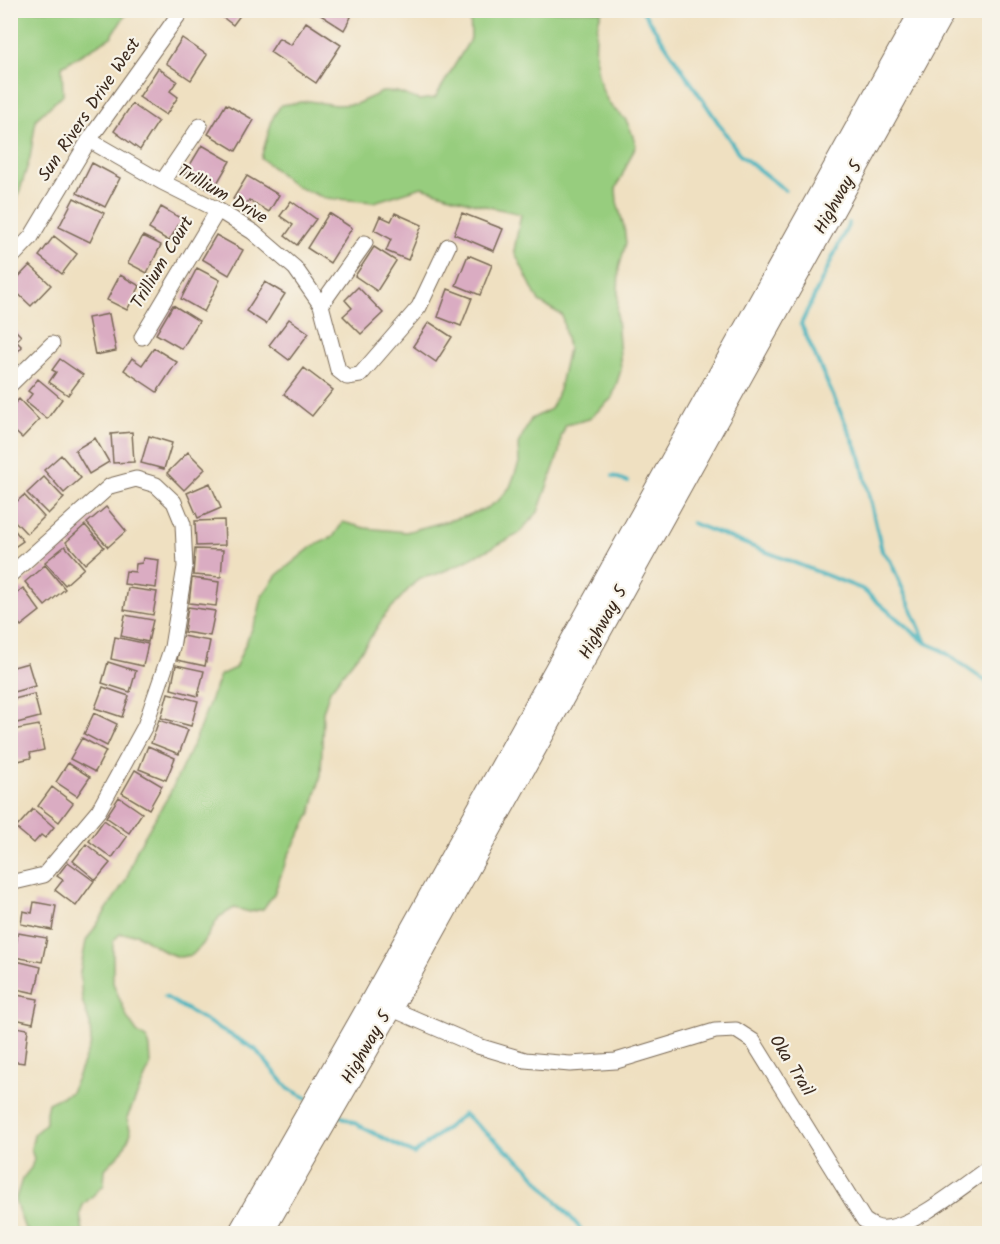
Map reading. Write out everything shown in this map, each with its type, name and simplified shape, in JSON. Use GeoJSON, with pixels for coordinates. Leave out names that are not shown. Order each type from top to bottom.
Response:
{"type":"FeatureCollection","features":[{"type":"Feature","properties":{"kind":"highway","name":"Highway 5"},"geometry":{"type":"LineString","coordinates":[[240,1233],[374,999],[923,10]]}},
{"type":"Feature","properties":{"kind":"highway","name":"Highway 5"},"geometry":{"type":"LineString","coordinates":[[260,1233],[390,1008],[943,10]]}},
{"type":"Feature","properties":{"kind":"street","name":"Sun Rivers Drive West"},"geometry":{"type":"LineString","coordinates":[[10,259],[32,237],[89,140],[182,10]]}},
{"type":"Feature","properties":{"kind":"street"},"geometry":{"type":"LineString","coordinates":[[162,182],[200,126]]}},
{"type":"Feature","properties":{"kind":"street","name":"Trillium Drive"},"geometry":{"type":"LineString","coordinates":[[89,140],[162,182],[218,210],[253,232],[295,268],[321,305],[338,370],[347,377],[360,375],[419,307],[448,246]]}},
{"type":"Feature","properties":{"kind":"street","name":"Trillium Court"},"geometry":{"type":"LineString","coordinates":[[142,337],[218,210]]}},
{"type":"Feature","properties":{"kind":"street"},"geometry":{"type":"LineString","coordinates":[[321,305],[365,243]]}},
{"type":"Feature","properties":{"kind":"street"},"geometry":{"type":"LineString","coordinates":[[10,385],[52,344]]}},
{"type":"Feature","properties":{"kind":"street"},"geometry":{"type":"LineString","coordinates":[[10,575],[110,486],[136,479],[156,485],[174,502],[183,524],[185,567],[172,647],[145,726],[99,810],[51,867],[44,874],[10,883]]}},
{"type":"Feature","properties":{"kind":"street","name":"Oka Trail"},"geometry":{"type":"LineString","coordinates":[[390,1008],[478,1046],[525,1060],[570,1064],[616,1061],[715,1030],[736,1030],[753,1041],[864,1221],[879,1228],[892,1227],[925,1212],[990,1167]]}},
{"type":"Feature","properties":{"kind":"green space"},"geometry":{"type":"Polygon","coordinates":[[[11,10],[128,11],[111,37],[62,66],[63,95],[36,119],[30,158],[11,219],[11,10]]]}},
{"type":"Feature","properties":{"kind":"green space"},"geometry":{"type":"Polygon","coordinates":[[[470,11],[602,11],[596,33],[596,59],[601,85],[611,106],[627,122],[636,145],[616,189],[626,243],[619,268],[617,318],[621,370],[612,398],[589,419],[566,425],[561,437],[559,453],[538,512],[517,535],[458,565],[418,579],[385,615],[367,643],[330,690],[323,712],[321,775],[311,813],[288,856],[274,894],[263,909],[250,912],[234,908],[219,917],[203,944],[192,955],[180,957],[167,953],[137,934],[120,934],[113,941],[113,983],[128,1019],[137,1032],[147,1039],[151,1064],[127,1118],[131,1133],[123,1150],[105,1169],[104,1185],[83,1205],[80,1214],[83,1231],[81,1233],[32,1233],[25,1229],[15,1201],[22,1179],[31,1168],[34,1159],[31,1149],[34,1134],[46,1123],[48,1103],[71,1092],[91,1043],[90,1024],[82,1000],[80,972],[86,941],[126,880],[137,849],[169,795],[195,740],[220,675],[235,668],[258,615],[262,596],[277,575],[313,546],[333,537],[343,522],[365,528],[406,532],[466,516],[487,508],[499,500],[510,487],[519,463],[518,444],[531,419],[551,409],[559,390],[568,349],[562,315],[539,302],[514,251],[521,214],[472,203],[422,187],[374,202],[325,198],[295,186],[261,158],[273,117],[281,105],[309,101],[336,105],[356,104],[382,92],[397,92],[419,100],[435,98],[471,38],[470,11]]]}},
{"type":"Feature","properties":{"kind":"building"},"geometry":{"type":"Polygon","coordinates":[[[213,10],[244,10],[233,25],[213,10]]]}},
{"type":"Feature","properties":{"kind":"building"},"geometry":{"type":"Polygon","coordinates":[[[321,10],[347,10],[345,13],[351,17],[344,30],[319,14],[321,10]]]}},
{"type":"Feature","properties":{"kind":"building"},"geometry":{"type":"Polygon","coordinates":[[[306,22],[341,45],[316,83],[270,52],[279,38],[291,45],[306,22]]]}},
{"type":"Feature","properties":{"kind":"building"},"geometry":{"type":"Polygon","coordinates":[[[182,38],[207,55],[191,80],[166,63],[182,38]]]}},
{"type":"Feature","properties":{"kind":"building"},"geometry":{"type":"Polygon","coordinates":[[[158,68],[177,81],[170,91],[178,97],[166,115],[139,97],[158,68]]]}},
{"type":"Feature","properties":{"kind":"building"},"geometry":{"type":"Polygon","coordinates":[[[132,104],[158,122],[140,150],[114,131],[132,104]]]}},
{"type":"Feature","properties":{"kind":"building"},"geometry":{"type":"Polygon","coordinates":[[[226,104],[254,120],[236,151],[208,134],[226,104]]]}},
{"type":"Feature","properties":{"kind":"building"},"geometry":{"type":"Polygon","coordinates":[[[202,145],[230,161],[212,192],[184,175],[202,145]]]}},
{"type":"Feature","properties":{"kind":"building"},"geometry":{"type":"Polygon","coordinates":[[[92,163],[120,178],[105,207],[77,193],[92,163]]]}},
{"type":"Feature","properties":{"kind":"building"},"geometry":{"type":"Polygon","coordinates":[[[247,176],[279,195],[269,212],[249,200],[245,206],[233,199],[247,176]]]}},
{"type":"Feature","properties":{"kind":"building"},"geometry":{"type":"Polygon","coordinates":[[[74,198],[104,213],[90,242],[59,227],[74,198]]]}},
{"type":"Feature","properties":{"kind":"building"},"geometry":{"type":"Polygon","coordinates":[[[291,201],[316,219],[297,245],[285,236],[293,225],[280,216],[291,201]]]}},
{"type":"Feature","properties":{"kind":"building"},"geometry":{"type":"Polygon","coordinates":[[[161,207],[182,219],[169,241],[149,229],[161,207]]]}},
{"type":"Feature","properties":{"kind":"building"},"geometry":{"type":"Polygon","coordinates":[[[329,213],[352,228],[330,263],[307,248],[329,213]]]}},
{"type":"Feature","properties":{"kind":"building"},"geometry":{"type":"Polygon","coordinates":[[[395,213],[422,225],[408,260],[386,251],[391,239],[374,230],[380,216],[391,221],[395,213]]]}},
{"type":"Feature","properties":{"kind":"building"},"geometry":{"type":"Polygon","coordinates":[[[462,213],[503,229],[494,251],[454,234],[462,213]]]}},
{"type":"Feature","properties":{"kind":"building"},"geometry":{"type":"Polygon","coordinates":[[[216,235],[243,250],[229,275],[202,259],[216,235]]]}},
{"type":"Feature","properties":{"kind":"building"},"geometry":{"type":"Polygon","coordinates":[[[54,236],[77,254],[62,274],[39,256],[54,236]]]}},
{"type":"Feature","properties":{"kind":"building"},"geometry":{"type":"Polygon","coordinates":[[[143,236],[161,245],[147,273],[128,263],[143,236]]]}},
{"type":"Feature","properties":{"kind":"building"},"geometry":{"type":"Polygon","coordinates":[[[374,247],[396,261],[377,291],[355,276],[374,247]]]}},
{"type":"Feature","properties":{"kind":"building"},"geometry":{"type":"Polygon","coordinates":[[[468,255],[492,265],[480,295],[456,285],[468,255]]]}},
{"type":"Feature","properties":{"kind":"building"},"geometry":{"type":"Polygon","coordinates":[[[30,265],[51,285],[31,306],[10,286],[30,265]]]}},
{"type":"Feature","properties":{"kind":"building"},"geometry":{"type":"Polygon","coordinates":[[[197,268],[220,280],[204,312],[181,299],[197,268]]]}},
{"type":"Feature","properties":{"kind":"building"},"geometry":{"type":"Polygon","coordinates":[[[120,275],[140,286],[127,310],[107,300],[120,275]]]}},
{"type":"Feature","properties":{"kind":"building"},"geometry":{"type":"Polygon","coordinates":[[[265,282],[285,294],[266,324],[246,311],[265,282]]]}},
{"type":"Feature","properties":{"kind":"building"},"geometry":{"type":"Polygon","coordinates":[[[358,287],[383,313],[361,334],[343,316],[352,308],[345,300],[358,287]]]}},
{"type":"Feature","properties":{"kind":"building"},"geometry":{"type":"Polygon","coordinates":[[[448,289],[472,298],[461,326],[438,317],[448,289]]]}},
{"type":"Feature","properties":{"kind":"building"},"geometry":{"type":"Polygon","coordinates":[[[173,305],[199,321],[182,349],[156,334],[173,305]]]}},
{"type":"Feature","properties":{"kind":"building"},"geometry":{"type":"Polygon","coordinates":[[[109,314],[116,351],[95,355],[88,318],[109,314]]]}},
{"type":"Feature","properties":{"kind":"building"},"geometry":{"type":"Polygon","coordinates":[[[289,319],[309,333],[289,360],[269,345],[289,319]]]}},
{"type":"Feature","properties":{"kind":"building"},"geometry":{"type":"Polygon","coordinates":[[[429,322],[452,337],[436,362],[413,346],[429,322]]]}},
{"type":"Feature","properties":{"kind":"building"},"geometry":{"type":"Polygon","coordinates":[[[10,325],[21,336],[16,341],[22,347],[10,359],[10,325]]]}},
{"type":"Feature","properties":{"kind":"building"},"geometry":{"type":"Polygon","coordinates":[[[154,348],[177,362],[157,392],[124,370],[132,358],[142,365],[154,348]]]}},
{"type":"Feature","properties":{"kind":"building"},"geometry":{"type":"Polygon","coordinates":[[[60,359],[83,375],[68,395],[49,382],[56,372],[52,370],[60,359]]]}},
{"type":"Feature","properties":{"kind":"building"},"geometry":{"type":"Polygon","coordinates":[[[304,368],[333,390],[312,416],[284,394],[304,368]]]}},
{"type":"Feature","properties":{"kind":"building"},"geometry":{"type":"Polygon","coordinates":[[[38,379],[62,399],[47,419],[26,402],[32,394],[28,391],[38,379]]]}},
{"type":"Feature","properties":{"kind":"building"},"geometry":{"type":"Polygon","coordinates":[[[19,399],[39,420],[22,438],[10,427],[10,408],[19,399]]]}},
{"type":"Feature","properties":{"kind":"building"},"geometry":{"type":"Polygon","coordinates":[[[132,432],[134,462],[113,463],[111,434],[132,432]]]}},
{"type":"Feature","properties":{"kind":"building"},"geometry":{"type":"Polygon","coordinates":[[[149,436],[172,443],[164,469],[141,463],[149,436]]]}},
{"type":"Feature","properties":{"kind":"building"},"geometry":{"type":"Polygon","coordinates":[[[95,438],[109,462],[89,474],[75,450],[95,438]]]}},
{"type":"Feature","properties":{"kind":"building"},"geometry":{"type":"Polygon","coordinates":[[[188,452],[205,469],[184,490],[167,473],[188,452]]]}},
{"type":"Feature","properties":{"kind":"building"},"geometry":{"type":"Polygon","coordinates":[[[61,455],[81,478],[64,493],[44,470],[61,455]]]}},
{"type":"Feature","properties":{"kind":"building"},"geometry":{"type":"Polygon","coordinates":[[[44,477],[64,498],[48,514],[27,493],[44,477]]]}},
{"type":"Feature","properties":{"kind":"building"},"geometry":{"type":"Polygon","coordinates":[[[210,483],[221,508],[198,518],[187,493],[210,483]]]}},
{"type":"Feature","properties":{"kind":"building"},"geometry":{"type":"Polygon","coordinates":[[[24,495],[44,517],[27,534],[10,516],[10,508],[24,495]]]}},
{"type":"Feature","properties":{"kind":"building"},"geometry":{"type":"Polygon","coordinates":[[[106,507],[126,531],[108,547],[87,523],[106,507]]]}},
{"type":"Feature","properties":{"kind":"building"},"geometry":{"type":"Polygon","coordinates":[[[224,520],[225,545],[196,546],[195,521],[224,520]]]}},
{"type":"Feature","properties":{"kind":"building"},"geometry":{"type":"Polygon","coordinates":[[[10,524],[23,541],[10,550],[10,524]]]}},
{"type":"Feature","properties":{"kind":"building"},"geometry":{"type":"Polygon","coordinates":[[[85,525],[104,547],[85,564],[66,542],[85,525]]]}},
{"type":"Feature","properties":{"kind":"building"},"geometry":{"type":"Polygon","coordinates":[[[65,546],[84,568],[65,585],[45,562],[65,546]]]}},
{"type":"Feature","properties":{"kind":"building"},"geometry":{"type":"Polygon","coordinates":[[[195,549],[223,550],[221,577],[193,575],[195,549]]]}},
{"type":"Feature","properties":{"kind":"building"},"geometry":{"type":"Polygon","coordinates":[[[143,558],[159,560],[156,588],[124,584],[126,571],[135,572],[136,564],[142,563],[143,558]]]}},
{"type":"Feature","properties":{"kind":"building"},"geometry":{"type":"Polygon","coordinates":[[[45,565],[65,589],[45,606],[25,582],[45,565]]]}},
{"type":"Feature","properties":{"kind":"building"},"geometry":{"type":"Polygon","coordinates":[[[192,578],[219,582],[216,606],[189,603],[192,578]]]}},
{"type":"Feature","properties":{"kind":"building"},"geometry":{"type":"Polygon","coordinates":[[[23,588],[40,611],[21,626],[10,613],[10,598],[23,588]]]}},
{"type":"Feature","properties":{"kind":"building"},"geometry":{"type":"Polygon","coordinates":[[[128,588],[157,592],[153,615],[124,610],[128,588]]]}},
{"type":"Feature","properties":{"kind":"building"},"geometry":{"type":"Polygon","coordinates":[[[188,607],[215,611],[210,636],[184,632],[188,607]]]}},
{"type":"Feature","properties":{"kind":"building"},"geometry":{"type":"Polygon","coordinates":[[[125,615],[153,620],[148,642],[121,636],[125,615]]]}},
{"type":"Feature","properties":{"kind":"building"},"geometry":{"type":"Polygon","coordinates":[[[182,636],[210,641],[205,666],[177,660],[182,636]]]}},
{"type":"Feature","properties":{"kind":"building"},"geometry":{"type":"Polygon","coordinates":[[[115,637],[148,644],[143,666],[111,659],[115,637]]]}},
{"type":"Feature","properties":{"kind":"building"},"geometry":{"type":"Polygon","coordinates":[[[108,662],[136,671],[130,692],[102,683],[108,662]]]}},
{"type":"Feature","properties":{"kind":"building"},"geometry":{"type":"Polygon","coordinates":[[[28,663],[35,686],[10,693],[10,668],[28,663]]]}},
{"type":"Feature","properties":{"kind":"building"},"geometry":{"type":"Polygon","coordinates":[[[176,665],[204,671],[198,696],[171,689],[176,665]]]}},
{"type":"Feature","properties":{"kind":"building"},"geometry":{"type":"Polygon","coordinates":[[[103,687],[129,696],[122,717],[95,708],[103,687]]]}},
{"type":"Feature","properties":{"kind":"building"},"geometry":{"type":"Polygon","coordinates":[[[168,693],[198,701],[191,726],[161,718],[168,693]]]}},
{"type":"Feature","properties":{"kind":"building"},"geometry":{"type":"Polygon","coordinates":[[[34,694],[40,717],[13,724],[10,700],[34,694]]]}},
{"type":"Feature","properties":{"kind":"building"},"geometry":{"type":"Polygon","coordinates":[[[94,713],[117,724],[107,746],[84,734],[94,713]]]}},
{"type":"Feature","properties":{"kind":"building"},"geometry":{"type":"Polygon","coordinates":[[[159,720],[188,730],[179,754],[151,743],[159,720]]]}},
{"type":"Feature","properties":{"kind":"building"},"geometry":{"type":"Polygon","coordinates":[[[39,725],[44,750],[30,753],[31,758],[18,761],[12,730],[39,725]]]}},
{"type":"Feature","properties":{"kind":"building"},"geometry":{"type":"Polygon","coordinates":[[[82,738],[106,751],[95,772],[70,759],[82,738]]]}},
{"type":"Feature","properties":{"kind":"building"},"geometry":{"type":"Polygon","coordinates":[[[148,746],[175,758],[166,780],[139,769],[148,746]]]}},
{"type":"Feature","properties":{"kind":"building"},"geometry":{"type":"Polygon","coordinates":[[[68,763],[90,777],[77,796],[56,782],[68,763]]]}},
{"type":"Feature","properties":{"kind":"building"},"geometry":{"type":"Polygon","coordinates":[[[135,770],[162,786],[149,809],[122,793],[135,770]]]}},
{"type":"Feature","properties":{"kind":"building"},"geometry":{"type":"Polygon","coordinates":[[[52,787],[73,803],[59,822],[38,806],[52,787]]]}},
{"type":"Feature","properties":{"kind":"building"},"geometry":{"type":"Polygon","coordinates":[[[119,797],[142,813],[129,833],[106,817],[119,797]]]}},
{"type":"Feature","properties":{"kind":"building"},"geometry":{"type":"Polygon","coordinates":[[[33,809],[54,827],[45,838],[41,835],[34,843],[16,828],[33,809]]]}},
{"type":"Feature","properties":{"kind":"building"},"geometry":{"type":"Polygon","coordinates":[[[104,820],[127,837],[112,858],[89,841],[104,820]]]}},
{"type":"Feature","properties":{"kind":"building"},"geometry":{"type":"Polygon","coordinates":[[[86,844],[110,863],[96,880],[73,861],[86,844]]]}},
{"type":"Feature","properties":{"kind":"building"},"geometry":{"type":"Polygon","coordinates":[[[68,862],[94,881],[76,906],[55,890],[63,880],[57,876],[68,862]]]}},
{"type":"Feature","properties":{"kind":"building"},"geometry":{"type":"Polygon","coordinates":[[[34,902],[56,906],[52,930],[21,924],[23,911],[32,913],[34,902]]]}},
{"type":"Feature","properties":{"kind":"building"},"geometry":{"type":"Polygon","coordinates":[[[18,933],[47,938],[42,962],[14,957],[18,933]]]}},
{"type":"Feature","properties":{"kind":"building"},"geometry":{"type":"Polygon","coordinates":[[[12,960],[41,967],[35,993],[12,988],[15,976],[10,975],[12,960]]]}},
{"type":"Feature","properties":{"kind":"building"},"geometry":{"type":"Polygon","coordinates":[[[17,995],[38,999],[33,1023],[10,1018],[10,1003],[15,1004],[17,995]]]}},
{"type":"Feature","properties":{"kind":"building"},"geometry":{"type":"Polygon","coordinates":[[[10,1026],[28,1029],[24,1063],[10,1061],[10,1026]]]}},
{"type":"Feature","properties":{"kind":"waterway"},"geometry":{"type":"LineString","coordinates":[[642,10],[740,155],[785,190]]}},
{"type":"Feature","properties":{"kind":"waterway"},"geometry":{"type":"LineString","coordinates":[[849,223],[801,324],[860,456],[882,551],[890,560],[926,643]]}},
{"type":"Feature","properties":{"kind":"waterway"},"geometry":{"type":"LineString","coordinates":[[613,476],[628,482]]}},
{"type":"Feature","properties":{"kind":"waterway"},"geometry":{"type":"LineString","coordinates":[[692,523],[862,589],[926,643],[940,649],[990,684]]}},
{"type":"Feature","properties":{"kind":"waterway"},"geometry":{"type":"LineString","coordinates":[[165,997],[255,1049],[289,1089],[307,1098]]}},
{"type":"Feature","properties":{"kind":"waterway"},"geometry":{"type":"LineString","coordinates":[[337,1114],[414,1154],[464,1114],[527,1167],[585,1234]]}}]}
